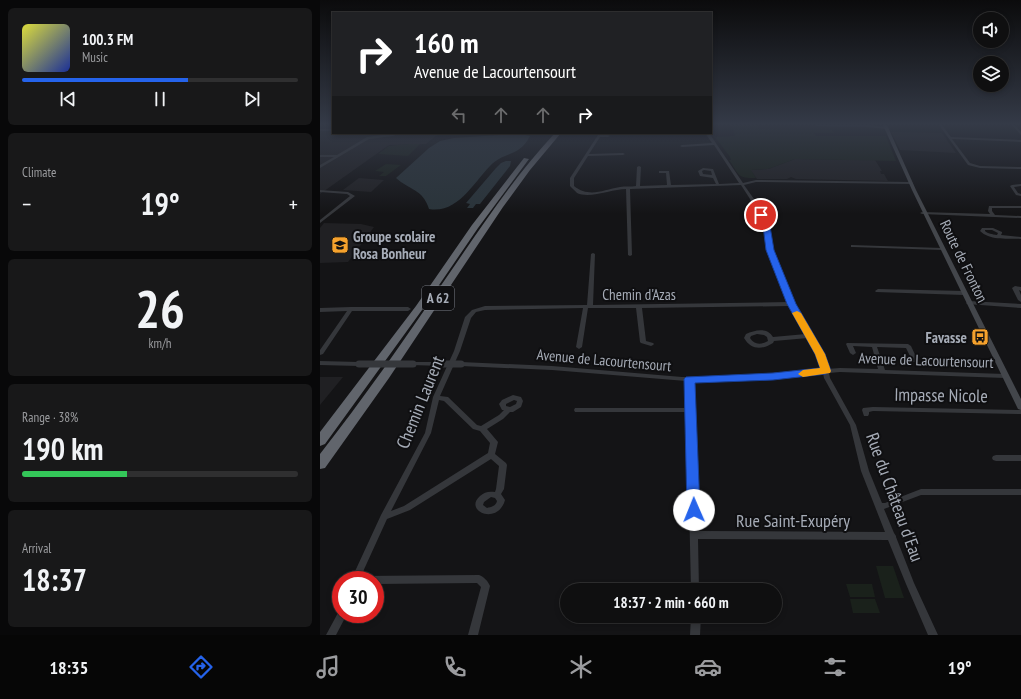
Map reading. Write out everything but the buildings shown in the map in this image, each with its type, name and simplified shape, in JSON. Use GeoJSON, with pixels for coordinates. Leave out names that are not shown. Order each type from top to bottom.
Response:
{"type":"FeatureCollection","features":[{"type":"Feature","properties":{"kind":"highway","name":"A 62"},"geometry":{"type":"LineString","coordinates":[[320,441],[419,308],[474,227],[516,172],[532,155]]}},
{"type":"Feature","properties":{"kind":"highway","name":"A 62"},"geometry":{"type":"LineString","coordinates":[[320,464],[389,370],[516,184],[539,155]]}},
{"type":"Feature","properties":{"kind":"main road","name":"Route de Fronton"},"geometry":{"type":"LineString","coordinates":[[898,155],[924,213],[1021,407]]}},
{"type":"Feature","properties":{"kind":"street"},"geometry":{"type":"LineString","coordinates":[[600,155],[586,155],[571,181],[572,186],[575,189],[583,193],[592,194],[638,187],[718,185],[756,181],[911,183]]}},
{"type":"Feature","properties":{"kind":"street","name":"Rue du Château d'Eau"},"geometry":{"type":"LineString","coordinates":[[722,155],[752,199],[766,226],[770,250],[792,304],[820,354],[827,378],[853,425],[861,460],[878,506],[933,635]]}},
{"type":"Feature","properties":{"kind":"street"},"geometry":{"type":"LineString","coordinates":[[961,155],[967,163],[971,165],[1021,168]]}},
{"type":"Feature","properties":{"kind":"street"},"geometry":{"type":"LineString","coordinates":[[320,156],[337,156]]}},
{"type":"Feature","properties":{"kind":"street"},"geometry":{"type":"LineString","coordinates":[[320,166],[337,156]]}},
{"type":"Feature","properties":{"kind":"street"},"geometry":{"type":"LineString","coordinates":[[638,187],[639,166]]}},
{"type":"Feature","properties":{"kind":"street"},"geometry":{"type":"LineString","coordinates":[[660,172],[668,172],[669,187]]}},
{"type":"Feature","properties":{"kind":"street"},"geometry":{"type":"LineString","coordinates":[[715,177],[718,185]]}},
{"type":"Feature","properties":{"kind":"street"},"geometry":{"type":"LineString","coordinates":[[1021,185],[1012,186],[1017,194],[1021,195]]}},
{"type":"Feature","properties":{"kind":"street"},"geometry":{"type":"LineString","coordinates":[[628,188],[630,255]]}},
{"type":"Feature","properties":{"kind":"street"},"geometry":{"type":"LineString","coordinates":[[320,191],[348,192],[353,196],[320,222]]}},
{"type":"Feature","properties":{"kind":"street"},"geometry":{"type":"LineString","coordinates":[[993,216],[990,211],[990,207],[1021,207]]}},
{"type":"Feature","properties":{"kind":"street"},"geometry":{"type":"LineString","coordinates":[[924,213],[1021,217]]}},
{"type":"Feature","properties":{"kind":"street"},"geometry":{"type":"LineString","coordinates":[[999,235],[1021,238]]}},
{"type":"Feature","properties":{"kind":"street"},"geometry":{"type":"LineString","coordinates":[[853,246],[942,249]]}},
{"type":"Feature","properties":{"kind":"street"},"geometry":{"type":"LineString","coordinates":[[579,347],[588,307],[593,254]]}},
{"type":"Feature","properties":{"kind":"street"},"geometry":{"type":"LineString","coordinates":[[1021,289],[1015,288],[1021,300]]}},
{"type":"Feature","properties":{"kind":"street"},"geometry":{"type":"LineString","coordinates":[[878,291],[964,293]]}},
{"type":"Feature","properties":{"kind":"street"},"geometry":{"type":"LineString","coordinates":[[969,303],[1021,306]]}},
{"type":"Feature","properties":{"kind":"street","name":"Chemin d'Azas"},"geometry":{"type":"LineString","coordinates":[[485,308],[792,304]]}},
{"type":"Feature","properties":{"kind":"street"},"geometry":{"type":"LineString","coordinates":[[639,306],[643,342],[651,344]]}},
{"type":"Feature","properties":{"kind":"street","name":"Chemin Laurent"},"geometry":{"type":"LineString","coordinates":[[359,571],[384,517],[428,433],[436,397],[457,351],[468,317],[474,311],[485,308]]}},
{"type":"Feature","properties":{"kind":"street"},"geometry":{"type":"LineString","coordinates":[[320,353],[351,309]]}},
{"type":"Feature","properties":{"kind":"street"},"geometry":{"type":"LineString","coordinates":[[320,310],[408,309]]}},
{"type":"Feature","properties":{"kind":"street"},"geometry":{"type":"LineString","coordinates":[[771,339],[809,336]]}},
{"type":"Feature","properties":{"kind":"street"},"geometry":{"type":"LineString","coordinates":[[853,353],[849,344],[908,346],[915,361]]}},
{"type":"Feature","properties":{"kind":"street"},"geometry":{"type":"LineString","coordinates":[[874,345],[882,371]]}},
{"type":"Feature","properties":{"kind":"street","name":"Avenue de Lacourtensourt"},"geometry":{"type":"LineString","coordinates":[[320,364],[461,364],[552,368],[689,379],[773,376],[826,371],[882,371],[1005,376]]}},
{"type":"Feature","properties":{"kind":"street"},"geometry":{"type":"LineString","coordinates":[[689,379],[695,583]]}},
{"type":"Feature","properties":{"kind":"street"},"geometry":{"type":"LineString","coordinates":[[384,517],[407,508],[491,455],[494,442],[482,429],[475,427],[446,399],[436,397]]}},
{"type":"Feature","properties":{"kind":"street","name":"Impasse Nicole"},"geometry":{"type":"LineString","coordinates":[[866,414],[865,410],[873,409],[1021,412]]}},
{"type":"Feature","properties":{"kind":"street"},"geometry":{"type":"LineString","coordinates":[[482,429],[501,417],[508,410]]}},
{"type":"Feature","properties":{"kind":"street"},"geometry":{"type":"LineString","coordinates":[[577,410],[690,410]]}},
{"type":"Feature","properties":{"kind":"street"},"geometry":{"type":"LineString","coordinates":[[491,455],[503,464],[500,489],[497,494]]}},
{"type":"Feature","properties":{"kind":"street"},"geometry":{"type":"LineString","coordinates":[[996,458],[1021,458]]}},
{"type":"Feature","properties":{"kind":"street"},"geometry":{"type":"LineString","coordinates":[[878,506],[885,506],[921,492],[1021,492]]}},
{"type":"Feature","properties":{"kind":"street","name":"Rue Saint-Exupéry"},"geometry":{"type":"LineString","coordinates":[[694,535],[892,536]]}},
{"type":"Feature","properties":{"kind":"street"},"geometry":{"type":"LineString","coordinates":[[384,580],[479,579],[486,586],[473,635]]}},
{"type":"Feature","properties":{"kind":"street"},"geometry":{"type":"LineString","coordinates":[[331,635],[337,623]]}},
{"type":"Feature","properties":{"kind":"street"},"geometry":{"type":"LineString","coordinates":[[696,623],[696,635]]}},
{"type":"Feature","properties":{"kind":"shaded area"},"geometry":{"type":"Polygon","coordinates":[[[320,155],[375,155],[320,194],[320,155]]]}},
{"type":"Feature","properties":{"kind":"shaded area"},"geometry":{"type":"Polygon","coordinates":[[[387,155],[409,155],[408,156],[387,155]]]}},
{"type":"Feature","properties":{"kind":"shaded area"},"geometry":{"type":"Polygon","coordinates":[[[422,155],[508,155],[493,163],[465,195],[449,206],[440,209],[429,209],[423,197],[396,178],[422,155]]]}},
{"type":"Feature","properties":{"kind":"shaded area"},"geometry":{"type":"Polygon","coordinates":[[[728,155],[893,155],[896,161],[795,159],[768,169],[751,170],[756,178],[745,178],[739,175],[729,160],[731,160],[728,155]]]}},
{"type":"Feature","properties":{"kind":"shaded area"},"geometry":{"type":"Polygon","coordinates":[[[795,159],[875,160],[882,171],[880,171],[881,174],[884,174],[888,181],[796,179],[791,177],[787,179],[757,179],[750,170],[768,169],[795,159]]]}},
{"type":"Feature","properties":{"kind":"shaded area"},"geometry":{"type":"Polygon","coordinates":[[[511,161],[510,166],[480,204],[476,204],[473,208],[467,208],[470,204],[466,203],[496,168],[501,163],[511,161]]]}},
{"type":"Feature","properties":{"kind":"shaded area"},"geometry":{"type":"Polygon","coordinates":[[[386,164],[401,165],[386,176],[379,176],[384,172],[375,171],[386,164]]]}},
{"type":"Feature","properties":{"kind":"shaded area"},"geometry":{"type":"Polygon","coordinates":[[[359,178],[384,180],[371,192],[343,190],[359,178]]]}},
{"type":"Feature","properties":{"kind":"shaded area","name":"Groupe scolaire Rosa Bonheur"},"geometry":{"type":"Polygon","coordinates":[[[324,223],[361,224],[374,227],[348,262],[320,263],[320,228],[324,223]]]}},
{"type":"Feature","properties":{"kind":"shaded area"},"geometry":{"type":"Polygon","coordinates":[[[320,377],[343,377],[320,405],[320,377]]]}},
{"type":"Feature","properties":{"kind":"shaded area"},"geometry":{"type":"Polygon","coordinates":[[[876,566],[893,566],[904,598],[885,598],[876,566]]]}},
{"type":"Feature","properties":{"kind":"shaded area"},"geometry":{"type":"Polygon","coordinates":[[[846,584],[872,584],[875,597],[850,597],[846,584]]]}},
{"type":"Feature","properties":{"kind":"shaded area"},"geometry":{"type":"Polygon","coordinates":[[[850,599],[875,599],[880,613],[853,613],[850,599]]]}},
{"type":"Feature","properties":{"kind":"slow traffic"},"geometry":{"type":"LineString","coordinates":[[797,313],[820,354],[826,371],[803,374]]}},
{"type":"Feature","properties":{"kind":"place","name":"Groupe scolaire Rosa Bonheur"},"geometry":{"type":"Point","coordinates":[340,245]}},
{"type":"Feature","properties":{"kind":"place","name":"Favasse"},"geometry":{"type":"Point","coordinates":[980,337]}},
{"type":"Feature","properties":{"kind":"route"},"geometry":{"type":"LineString","coordinates":[[694,510],[689,379],[723,379],[826,371],[820,354],[792,304],[770,250],[768,233],[761,215]]}}]}
